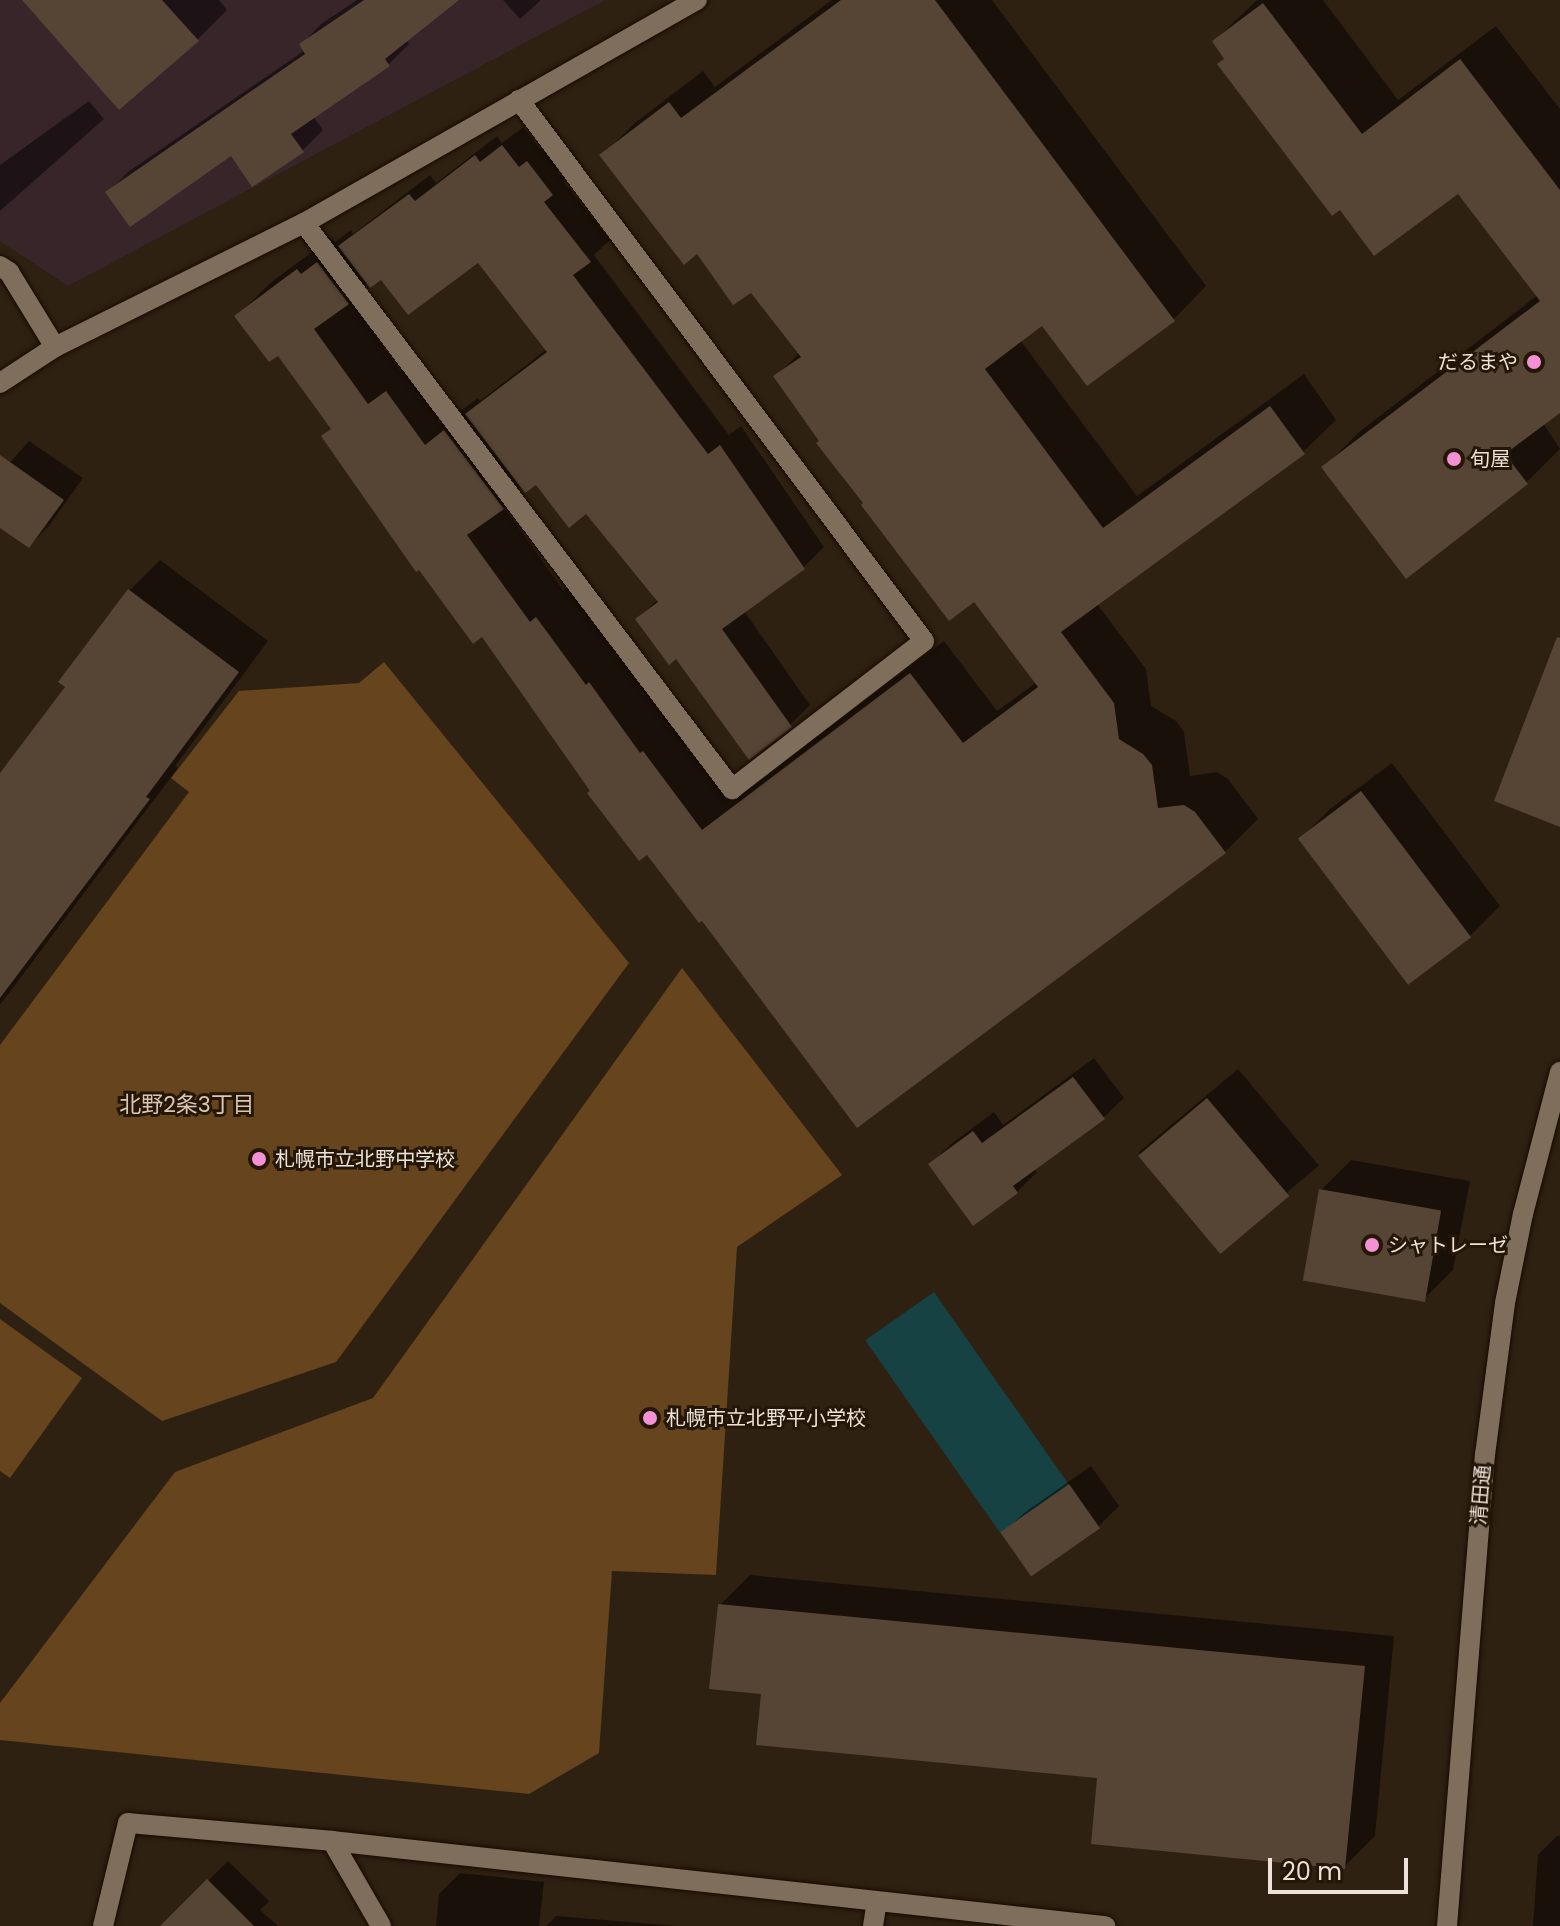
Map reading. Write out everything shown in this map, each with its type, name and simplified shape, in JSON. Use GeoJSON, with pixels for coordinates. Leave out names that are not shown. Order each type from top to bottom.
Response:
{"type":"FeatureCollection","features":[{"type":"Feature","properties":{"kind":"street"},"geometry":{"type":"LineString","coordinates":[[0,383],[55,347],[304,223],[697,0]]}},
{"type":"Feature","properties":{"kind":"street"},"geometry":{"type":"LineString","coordinates":[[304,223],[732,789],[924,641],[519,100]]}},
{"type":"Feature","properties":{"kind":"street"},"geometry":{"type":"LineString","coordinates":[[0,266],[9,272],[55,347]]}},
{"type":"Feature","properties":{"kind":"street","name":"清田通"},"geometry":{"type":"LineString","coordinates":[[1447,1926],[1485,1455],[1514,1258],[1560,1072]]}},
{"type":"Feature","properties":{"kind":"street"},"geometry":{"type":"LineString","coordinates":[[103,1926],[128,1823],[332,1841],[1105,1926]]}},
{"type":"Feature","properties":{"kind":"street"},"geometry":{"type":"LineString","coordinates":[[332,1841],[381,1926]]}},
{"type":"Feature","properties":{"kind":"street"},"geometry":{"type":"LineString","coordinates":[[873,1926],[877,1902]]}},
{"type":"Feature","properties":{"kind":"shaded area"},"geometry":{"type":"Polygon","coordinates":[[[0,0],[605,0],[68,286],[0,241],[0,0]]]}},
{"type":"Feature","properties":{"kind":"shaded area"},"geometry":{"type":"Polygon","coordinates":[[[384,662],[629,963],[336,1362],[162,1421],[0,1303],[0,1045],[189,792],[171,778],[239,691],[359,683],[384,662]]]}},
{"type":"Feature","properties":{"kind":"shaded area"},"geometry":{"type":"Polygon","coordinates":[[[682,968],[842,1175],[737,1247],[716,1575],[612,1571],[599,1753],[529,1794],[0,1740],[0,1703],[175,1472],[373,1398],[682,968]]]}},
{"type":"Feature","properties":{"kind":"shaded area"},"geometry":{"type":"Polygon","coordinates":[[[0,1319],[82,1378],[10,1478],[0,1471],[0,1319]]]}},
{"type":"Feature","properties":{"kind":"water"},"geometry":{"type":"Polygon","coordinates":[[[934,1292],[1069,1485],[1000,1533],[865,1340],[934,1292]]]}},
{"type":"Feature","properties":{"kind":"building"},"geometry":{"type":"Polygon","coordinates":[[[22,0],[162,0],[199,41],[119,110],[22,0]]]}},
{"type":"Feature","properties":{"kind":"building"},"geometry":{"type":"Polygon","coordinates":[[[364,0],[459,0],[385,59],[390,66],[291,134],[304,152],[252,187],[231,156],[130,227],[105,192],[305,54],[299,44],[364,0]]]}},
{"type":"Feature","properties":{"kind":"building"},"geometry":{"type":"Polygon","coordinates":[[[841,0],[935,0],[1175,321],[1087,386],[1042,326],[985,369],[1103,528],[1270,406],[1305,454],[1061,632],[1114,703],[1119,739],[1143,754],[1152,765],[1158,808],[1184,805],[1195,812],[1226,853],[857,1128],[702,921],[699,923],[647,855],[639,861],[587,793],[590,791],[482,637],[473,644],[419,570],[416,572],[321,436],[331,429],[278,356],[269,362],[234,316],[297,269],[301,274],[317,262],[349,304],[314,329],[368,404],[386,391],[425,445],[444,430],[504,509],[467,535],[530,622],[536,617],[702,830],[910,673],[963,743],[1038,687],[974,602],[949,621],[861,505],[863,503],[816,443],[819,441],[773,376],[801,357],[751,293],[733,305],[697,254],[684,265],[599,155],[669,102],[681,118],[841,0]]]}},
{"type":"Feature","properties":{"kind":"building"},"geometry":{"type":"Polygon","coordinates":[[[1263,3],[1362,134],[1460,59],[1560,190],[1560,413],[1505,454],[1528,484],[1406,579],[1321,467],[1540,301],[1458,194],[1374,256],[1340,210],[1332,216],[1217,64],[1224,59],[1212,41],[1263,3]]]}},
{"type":"Feature","properties":{"kind":"building"},"geometry":{"type":"Polygon","coordinates":[[[502,145],[519,167],[527,161],[553,195],[544,202],[591,262],[573,275],[708,454],[720,445],[805,569],[722,629],[792,727],[749,760],[676,659],[669,665],[635,619],[658,602],[586,514],[569,528],[536,485],[525,493],[465,414],[547,352],[478,263],[408,315],[381,280],[370,288],[338,246],[409,194],[415,201],[475,155],[480,162],[502,145]]]}},
{"type":"Feature","properties":{"kind":"building"},"geometry":{"type":"Polygon","coordinates":[[[0,455],[64,500],[29,548],[0,528],[0,455]]]}},
{"type":"Feature","properties":{"kind":"building"},"geometry":{"type":"Polygon","coordinates":[[[128,589],[239,672],[146,797],[150,799],[0,998],[0,773],[65,687],[58,682],[128,589]]]}},
{"type":"Feature","properties":{"kind":"building"},"geometry":{"type":"Polygon","coordinates":[[[1557,637],[1560,638],[1560,827],[1494,801],[1557,637]]]}},
{"type":"Feature","properties":{"kind":"building"},"geometry":{"type":"Polygon","coordinates":[[[1361,791],[1471,937],[1408,985],[1298,839],[1361,791]]]}},
{"type":"Feature","properties":{"kind":"building"},"geometry":{"type":"Polygon","coordinates":[[[1073,1077],[1105,1119],[1013,1186],[1018,1193],[973,1226],[928,1164],[973,1131],[982,1143],[1073,1077]]]}},
{"type":"Feature","properties":{"kind":"building"},"geometry":{"type":"Polygon","coordinates":[[[1207,1098],[1289,1196],[1220,1254],[1138,1156],[1207,1098]]]}},
{"type":"Feature","properties":{"kind":"building","name":"シャトレーゼ"},"geometry":{"type":"Polygon","coordinates":[[[1319,1189],[1441,1211],[1425,1302],[1303,1281],[1319,1189]]]}},
{"type":"Feature","properties":{"kind":"building"},"geometry":{"type":"Polygon","coordinates":[[[1069,1484],[1100,1528],[1031,1576],[1000,1532],[1069,1484]]]}},
{"type":"Feature","properties":{"kind":"building"},"geometry":{"type":"Polygon","coordinates":[[[718,1604],[1365,1666],[1345,1869],[1091,1844],[1097,1778],[756,1745],[761,1694],[709,1689],[718,1604]]]}},
{"type":"Feature","properties":{"kind":"building"},"geometry":{"type":"Polygon","coordinates":[[[207,1879],[254,1926],[160,1926],[207,1879]]]}},
{"type":"Feature","properties":{"kind":"place","name":"だるまや"},"geometry":{"type":"Point","coordinates":[1534,362]}},
{"type":"Feature","properties":{"kind":"place","name":"旬屋"},"geometry":{"type":"Point","coordinates":[1454,459]}},
{"type":"Feature","properties":{"kind":"place","name":"札幌市立北野中学校"},"geometry":{"type":"Point","coordinates":[259,1159]}},
{"type":"Feature","properties":{"kind":"place","name":"シャトレーゼ"},"geometry":{"type":"Point","coordinates":[1372,1245]}},
{"type":"Feature","properties":{"kind":"place","name":"札幌市立北野平小学校"},"geometry":{"type":"Point","coordinates":[650,1418]}},
{"type":"Feature","properties":{"kind":"district","name":"北野2条3丁目"},"geometry":{"type":"Point","coordinates":[187,1105]}}]}
